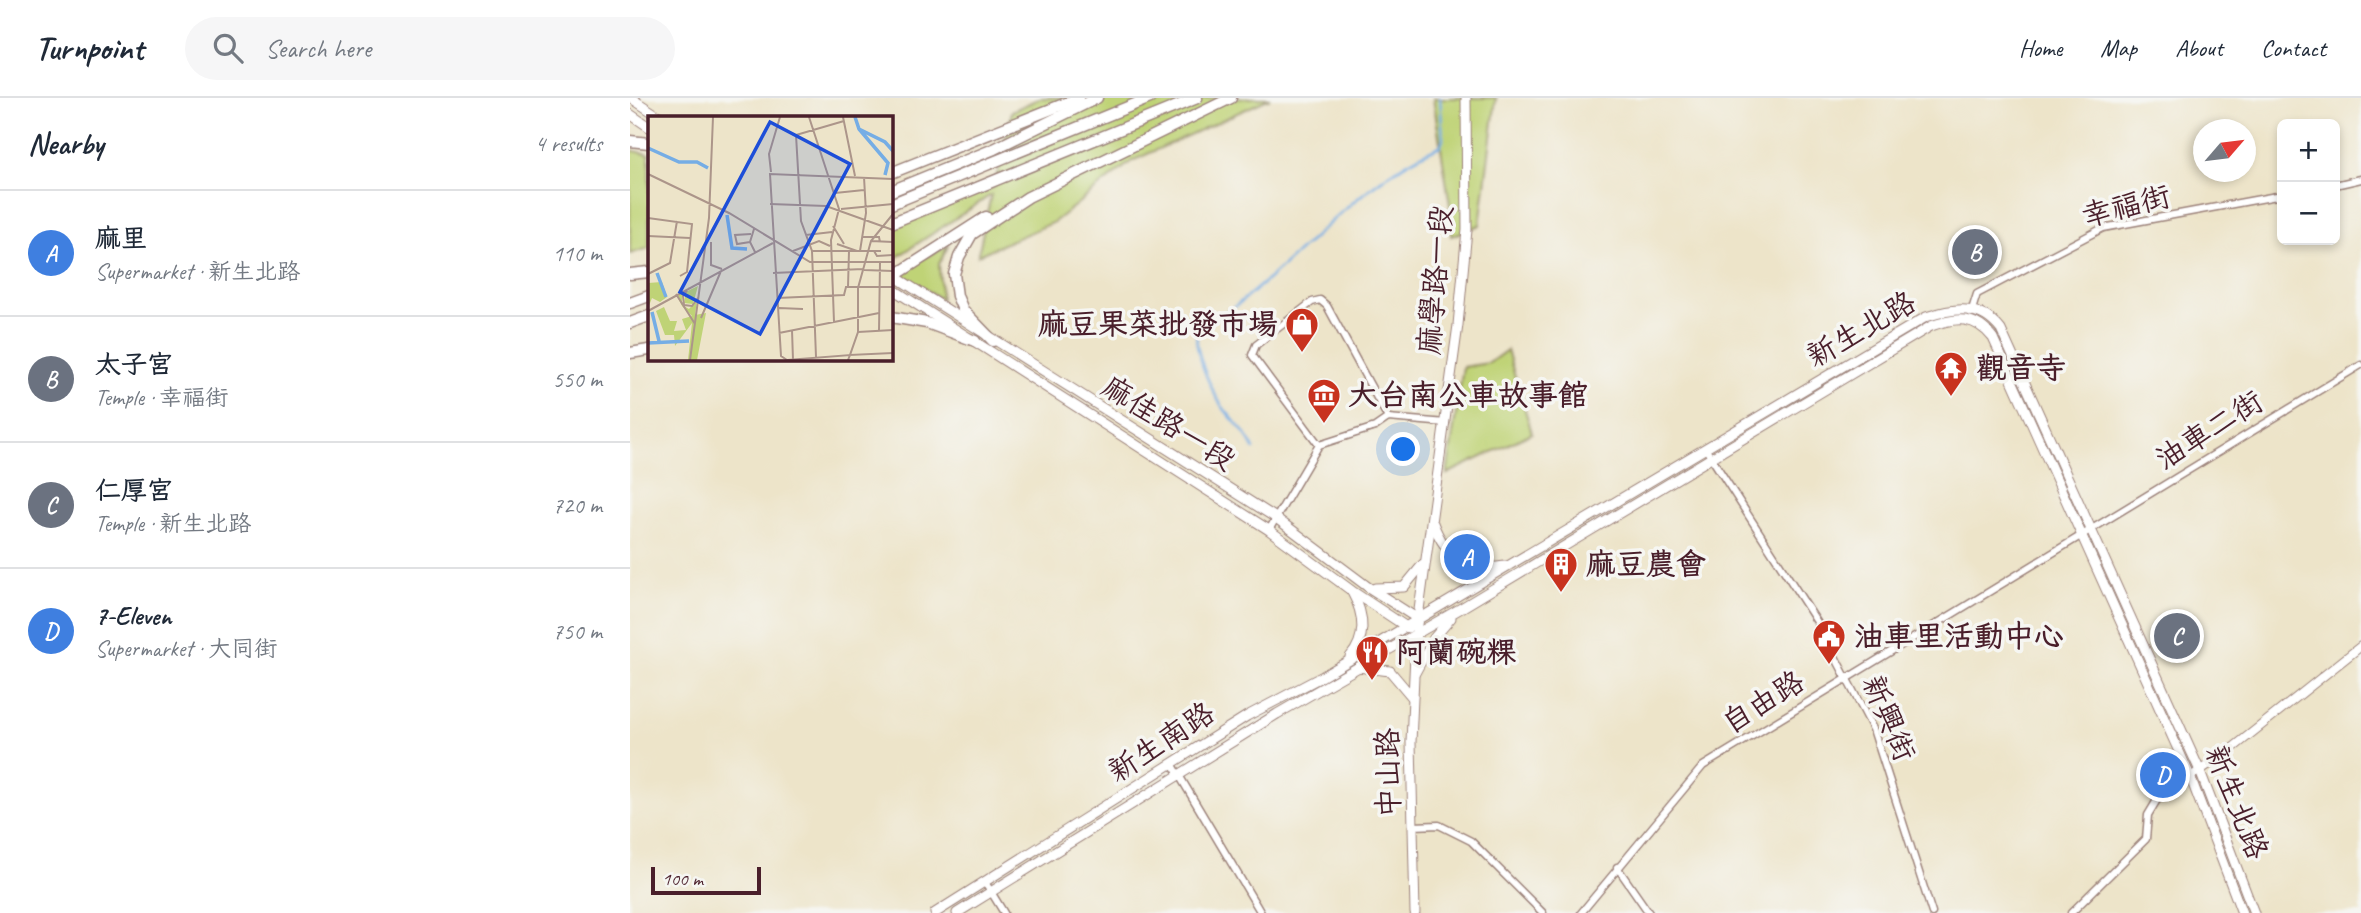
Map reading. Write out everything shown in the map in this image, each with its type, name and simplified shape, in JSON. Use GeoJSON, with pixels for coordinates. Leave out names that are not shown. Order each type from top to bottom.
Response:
{"type":"FeatureCollection","features":[{"type":"Feature","properties":{"kind":"highway"},"geometry":{"type":"LineString","coordinates":[[892,173],[1079,98]]}},
{"type":"Feature","properties":{"kind":"highway"},"geometry":{"type":"LineString","coordinates":[[892,191],[932,177],[1038,130],[1097,98]]}},
{"type":"Feature","properties":{"kind":"highway"},"geometry":{"type":"LineString","coordinates":[[892,204],[1150,98]]}},
{"type":"Feature","properties":{"kind":"highway"},"geometry":{"type":"LineString","coordinates":[[892,223],[1197,98]]}},
{"type":"Feature","properties":{"kind":"highway"},"geometry":{"type":"LineString","coordinates":[[892,276],[989,215],[1231,98]]}},
{"type":"Feature","properties":{"kind":"highway"},"geometry":{"type":"LineString","coordinates":[[630,141],[648,143]]}},
{"type":"Feature","properties":{"kind":"highway"},"geometry":{"type":"LineString","coordinates":[[993,341],[963,310],[954,274],[959,257],[972,234],[1028,197]]}},
{"type":"Feature","properties":{"kind":"highway"},"geometry":{"type":"LineString","coordinates":[[630,274],[648,272]]}},
{"type":"Feature","properties":{"kind":"highway"},"geometry":{"type":"LineString","coordinates":[[630,303],[648,296]]}},
{"type":"Feature","properties":{"kind":"highway"},"geometry":{"type":"LineString","coordinates":[[630,323],[648,316]]}},
{"type":"Feature","properties":{"kind":"highway"},"geometry":{"type":"LineString","coordinates":[[892,317],[927,323],[975,341]]}},
{"type":"Feature","properties":{"kind":"highway"},"geometry":{"type":"LineString","coordinates":[[630,354],[648,350]]}},
{"type":"Feature","properties":{"kind":"main road"},"geometry":{"type":"LineString","coordinates":[[631,98],[658,116]]}},
{"type":"Feature","properties":{"kind":"main road","name":"麻學路一段"},"geometry":{"type":"LineString","coordinates":[[1416,632],[1446,423],[1467,230],[1466,98]]}},
{"type":"Feature","properties":{"kind":"main road"},"geometry":{"type":"LineString","coordinates":[[630,114],[648,126]]}},
{"type":"Feature","properties":{"kind":"main road","name":"麻佳路一段"},"geometry":{"type":"LineString","coordinates":[[892,276],[1276,518],[1368,587],[1418,619]]}},
{"type":"Feature","properties":{"kind":"main road","name":"麻佳路一段"},"geometry":{"type":"LineString","coordinates":[[892,289],[1269,530],[1352,591],[1416,632]]}},
{"type":"Feature","properties":{"kind":"main road","name":"新生北路"},"geometry":{"type":"LineString","coordinates":[[1418,619],[1926,317],[1954,308],[1972,309],[1995,322],[2001,330],[2092,530],[2254,913]]}},
{"type":"Feature","properties":{"kind":"main road","name":"新生北路"},"geometry":{"type":"LineString","coordinates":[[1416,632],[1463,607],[1931,326],[1952,318],[1968,319],[1980,324],[1993,338],[2195,773],[2242,913]]}},
{"type":"Feature","properties":{"kind":"main road"},"geometry":{"type":"LineString","coordinates":[[1432,520],[1449,553],[1461,563],[1489,569],[1510,565]]}},
{"type":"Feature","properties":{"kind":"main road"},"geometry":{"type":"LineString","coordinates":[[1368,587],[1384,590],[1404,587],[1416,576],[1426,560]]}},
{"type":"Feature","properties":{"kind":"main road"},"geometry":{"type":"LineString","coordinates":[[1346,662],[1356,650],[1362,634],[1361,608],[1352,591]]}},
{"type":"Feature","properties":{"kind":"main road"},"geometry":{"type":"LineString","coordinates":[[1412,678],[1434,638],[1463,607]]}},
{"type":"Feature","properties":{"kind":"main road","name":"新生南路"},"geometry":{"type":"LineString","coordinates":[[935,913],[1247,716],[1418,619]]}},
{"type":"Feature","properties":{"kind":"main road","name":"新生南路"},"geometry":{"type":"LineString","coordinates":[[957,913],[1178,775],[1416,632]]}},
{"type":"Feature","properties":{"kind":"main road","name":"中山路"},"geometry":{"type":"LineString","coordinates":[[1416,632],[1412,678],[1416,913]]}},
{"type":"Feature","properties":{"kind":"main road"},"geometry":{"type":"LineString","coordinates":[[1356,667],[1390,671],[1412,697]]}},
{"type":"Feature","properties":{"kind":"street"},"geometry":{"type":"LineString","coordinates":[[2340,184],[2361,179]]}},
{"type":"Feature","properties":{"kind":"street","name":"幸福街"},"geometry":{"type":"LineString","coordinates":[[1968,319],[1977,294],[2103,228],[2277,196]]}},
{"type":"Feature","properties":{"kind":"street"},"geometry":{"type":"LineString","coordinates":[[1319,445],[1252,355],[1256,345],[1312,302],[1320,300],[1327,306],[1388,418]]}},
{"type":"Feature","properties":{"kind":"street","name":"油車二街"},"geometry":{"type":"LineString","coordinates":[[2083,535],[2361,365]]}},
{"type":"Feature","properties":{"kind":"street"},"geometry":{"type":"LineString","coordinates":[[1269,530],[1319,445],[1375,428],[1388,418],[1446,423]]}},
{"type":"Feature","properties":{"kind":"street","name":"新興街"},"geometry":{"type":"LineString","coordinates":[[1705,448],[1817,622],[1880,744],[1932,913]]}},
{"type":"Feature","properties":{"kind":"street","name":"自由路"},"geometry":{"type":"LineString","coordinates":[[1581,913],[1617,866],[1672,806],[1703,765],[2083,535]]}},
{"type":"Feature","properties":{"kind":"street"},"geometry":{"type":"LineString","coordinates":[[2073,912],[2146,839],[2148,815],[2157,800],[2361,646]]}},
{"type":"Feature","properties":{"kind":"street"},"geometry":{"type":"LineString","coordinates":[[1173,765],[1261,913]]}},
{"type":"Feature","properties":{"kind":"street"},"geometry":{"type":"LineString","coordinates":[[1413,826],[1439,825],[1471,841],[1543,913]]}},
{"type":"Feature","properties":{"kind":"street"},"geometry":{"type":"LineString","coordinates":[[1617,866],[1649,913]]}},
{"type":"Feature","properties":{"kind":"street"},"geometry":{"type":"LineString","coordinates":[[985,882],[1004,913]]}},
{"type":"Feature","properties":{"kind":"green space"},"geometry":{"type":"Polygon","coordinates":[[[1040,98],[1270,98],[1132,161],[1054,222],[978,255],[991,195],[892,260],[892,228],[994,187],[1012,111],[1040,98]]]}},
{"type":"Feature","properties":{"kind":"green space"},"geometry":{"type":"Polygon","coordinates":[[[1433,98],[1496,98],[1480,225],[1451,236],[1450,205],[1433,98]]]}},
{"type":"Feature","properties":{"kind":"green space"},"geometry":{"type":"Polygon","coordinates":[[[630,150],[648,154],[648,248],[630,254],[630,150]]]}},
{"type":"Feature","properties":{"kind":"green space"},"geometry":{"type":"Polygon","coordinates":[[[948,246],[939,264],[941,299],[896,271],[948,246]]]}},
{"type":"Feature","properties":{"kind":"green space"},"geometry":{"type":"Polygon","coordinates":[[[1507,350],[1532,433],[1447,474],[1463,367],[1489,363],[1507,350]]]}},
{"type":"Feature","properties":{"kind":"waterway"},"geometry":{"type":"LineString","coordinates":[[1254,449],[1212,388],[1197,346],[1198,330],[1259,287],[1357,198],[1383,178],[1440,146],[1443,139],[1440,98]]}},
{"type":"Feature","properties":{"kind":"place","name":"太子宮"},"geometry":{"type":"Point","coordinates":[1975,252]}},
{"type":"Feature","properties":{"kind":"place","name":"麻豆果菜批發市場"},"geometry":{"type":"Point","coordinates":[1302,354]}},
{"type":"Feature","properties":{"kind":"place","name":"觀音寺"},"geometry":{"type":"Point","coordinates":[1951,398]}},
{"type":"Feature","properties":{"kind":"place","name":"大台南公車故事館"},"geometry":{"type":"Point","coordinates":[1324,425]}},
{"type":"Feature","properties":{"kind":"place","name":"麻里"},"geometry":{"type":"Point","coordinates":[1467,557]}},
{"type":"Feature","properties":{"kind":"place","name":"麻豆農會"},"geometry":{"type":"Point","coordinates":[1561,594]}},
{"type":"Feature","properties":{"kind":"place","name":"仁厚宮"},"geometry":{"type":"Point","coordinates":[2177,636]}},
{"type":"Feature","properties":{"kind":"place","name":"油車里活動中心"},"geometry":{"type":"Point","coordinates":[1829,666]}},
{"type":"Feature","properties":{"kind":"place","name":"阿蘭碗粿"},"geometry":{"type":"Point","coordinates":[1372,682]}},
{"type":"Feature","properties":{"kind":"place","name":"7-Eleven"},"geometry":{"type":"Point","coordinates":[2163,775]}}]}
